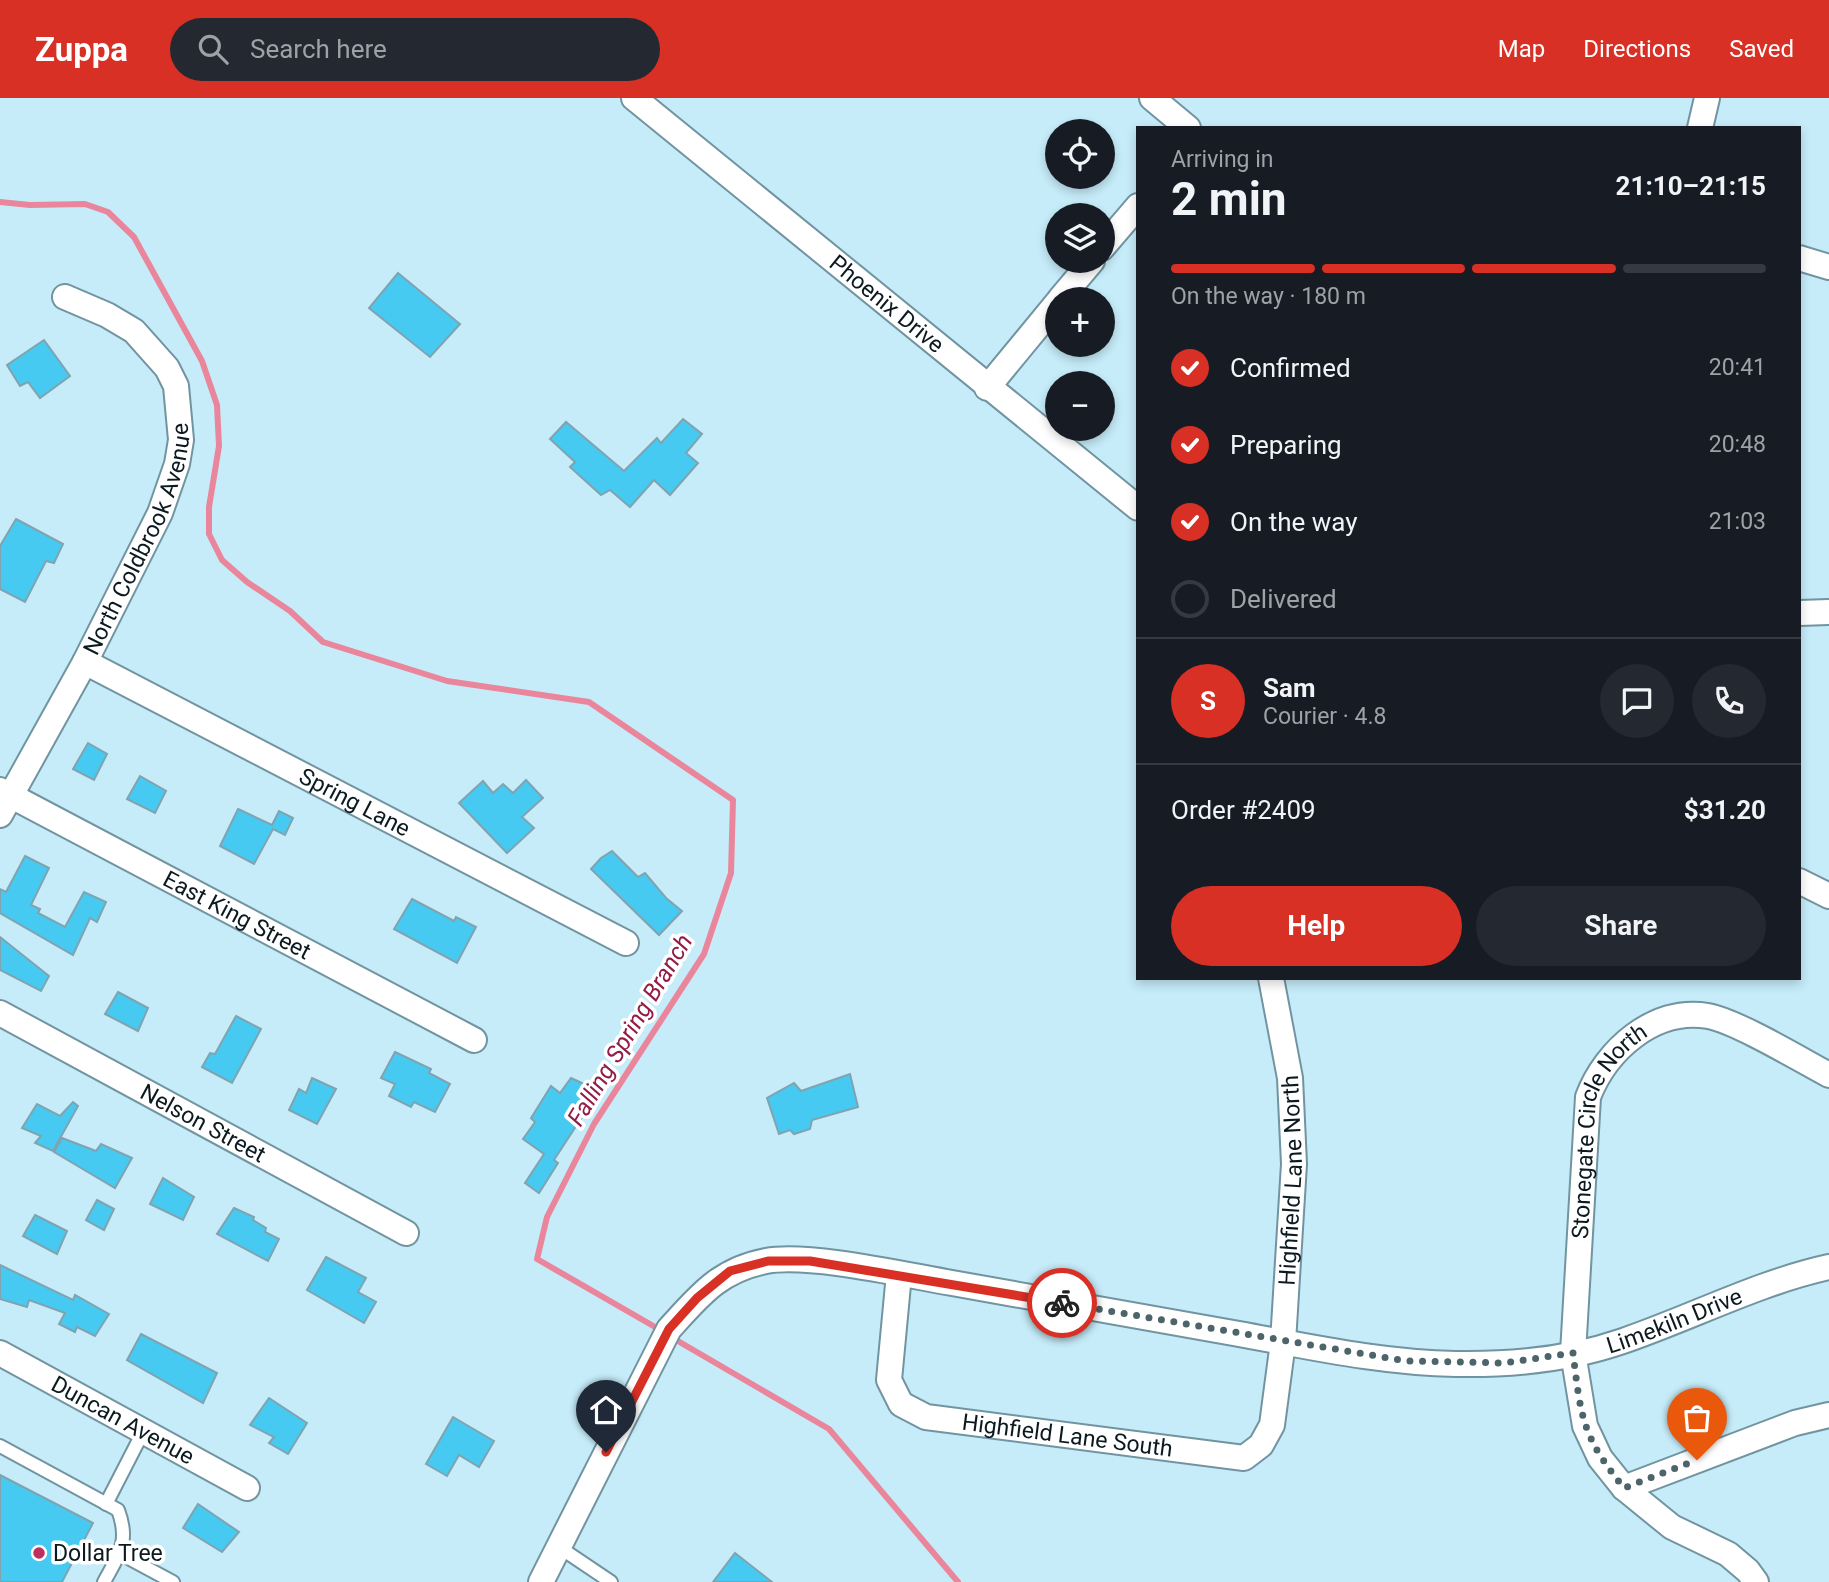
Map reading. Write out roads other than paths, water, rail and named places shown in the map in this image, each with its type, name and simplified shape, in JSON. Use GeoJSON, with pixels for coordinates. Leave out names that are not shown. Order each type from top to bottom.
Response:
{"type":"FeatureCollection","features":[{"type":"Feature","properties":{"kind":"street","name":"Phoenix Drive"},"geometry":{"type":"LineString","coordinates":[[634,98],[987,388],[1136,506]]}},
{"type":"Feature","properties":{"kind":"street"},"geometry":{"type":"LineString","coordinates":[[1152,98],[1186,126]]}},
{"type":"Feature","properties":{"kind":"street"},"geometry":{"type":"LineString","coordinates":[[1700,126],[1707,98]]}},
{"type":"Feature","properties":{"kind":"street"},"geometry":{"type":"LineString","coordinates":[[1115,233],[1136,208]]}},
{"type":"Feature","properties":{"kind":"street"},"geometry":{"type":"LineString","coordinates":[[1801,259],[1829,267]]}},
{"type":"Feature","properties":{"kind":"street"},"geometry":{"type":"LineString","coordinates":[[1071,287],[1082,273]]}},
{"type":"Feature","properties":{"kind":"street","name":"North Coldbrook Avenue"},"geometry":{"type":"LineString","coordinates":[[3,800],[85,663],[170,486],[181,440],[181,414],[176,386],[167,368],[134,331],[107,314],[65,297]]}},
{"type":"Feature","properties":{"kind":"street"},"geometry":{"type":"LineString","coordinates":[[987,388],[1045,318]]}},
{"type":"Feature","properties":{"kind":"street"},"geometry":{"type":"LineString","coordinates":[[1801,613],[1829,612]]}},
{"type":"Feature","properties":{"kind":"street","name":"Spring Lane"},"geometry":{"type":"LineString","coordinates":[[85,663],[626,943]]}},
{"type":"Feature","properties":{"kind":"street","name":"East King Street"},"geometry":{"type":"LineString","coordinates":[[3,800],[474,1040]]}},
{"type":"Feature","properties":{"kind":"street"},"geometry":{"type":"LineString","coordinates":[[1801,882],[1829,897]]}},
{"type":"Feature","properties":{"kind":"street","name":"Highfield Lane North"},"geometry":{"type":"LineString","coordinates":[[1271,980],[1290,1079],[1294,1164],[1283,1342]]}},
{"type":"Feature","properties":{"kind":"street","name":"Nelson Street"},"geometry":{"type":"LineString","coordinates":[[0,1013],[406,1233]]}},
{"type":"Feature","properties":{"kind":"street","name":"Stonegate Circle North"},"geometry":{"type":"LineString","coordinates":[[1756,1582],[1748,1571],[1728,1554],[1672,1527],[1624,1488],[1600,1458],[1588,1435],[1581,1412],[1573,1353],[1588,1097],[1608,1060],[1634,1035],[1650,1025],[1680,1018],[1708,1016],[1829,1075]]}},
{"type":"Feature","properties":{"kind":"street","name":"Limekiln Drive"},"geometry":{"type":"LineString","coordinates":[[559,1547],[669,1329],[697,1298],[730,1271],[768,1261],[810,1261],[899,1274],[1283,1342],[1382,1358],[1453,1364],[1504,1363],[1573,1353],[1622,1341],[1759,1286],[1829,1267]]}},
{"type":"Feature","properties":{"kind":"street","name":"Highfield Lane South"},"geometry":{"type":"LineString","coordinates":[[899,1274],[889,1380],[901,1404],[926,1417],[1244,1458],[1261,1446],[1272,1425],[1283,1342]]}},
{"type":"Feature","properties":{"kind":"street","name":"Duncan Avenue"},"geometry":{"type":"LineString","coordinates":[[0,1353],[247,1488]]}},
{"type":"Feature","properties":{"kind":"street"},"geometry":{"type":"LineString","coordinates":[[1624,1488],[1795,1423],[1829,1415]]}},
{"type":"Feature","properties":{"kind":"street"},"geometry":{"type":"LineString","coordinates":[[541,1582],[559,1547]]}},
{"type":"Feature","properties":{"kind":"lane"},"geometry":{"type":"LineString","coordinates":[[106,1504],[143,1432]]}},
{"type":"Feature","properties":{"kind":"lane"},"geometry":{"type":"LineString","coordinates":[[0,1446],[118,1510],[125,1529],[119,1553],[104,1582]]}},
{"type":"Feature","properties":{"kind":"lane"},"geometry":{"type":"LineString","coordinates":[[559,1547],[611,1582]]}},
{"type":"Feature","properties":{"kind":"lane"},"geometry":{"type":"LineString","coordinates":[[119,1553],[173,1582]]}},
{"type":"Feature","properties":{"kind":"waterway","name":"Falling Spring Branch"},"geometry":{"type":"LineString","coordinates":[[0,202],[30,205],[85,204],[108,212],[134,237],[202,361],[217,405],[219,446],[209,507],[209,534],[222,560],[247,582],[290,611],[323,642],[447,681],[589,702],[733,800],[731,873],[704,954],[594,1124],[547,1217],[537,1259],[662,1331]]}},
{"type":"Feature","properties":{"kind":"waterway","name":"Falling Spring Branch"},"geometry":{"type":"LineString","coordinates":[[671,1337],[829,1429],[958,1582]]}},
{"type":"Feature","properties":{"kind":"place","name":"Dollar Tree"},"geometry":{"type":"Point","coordinates":[39,1553]}}]}
